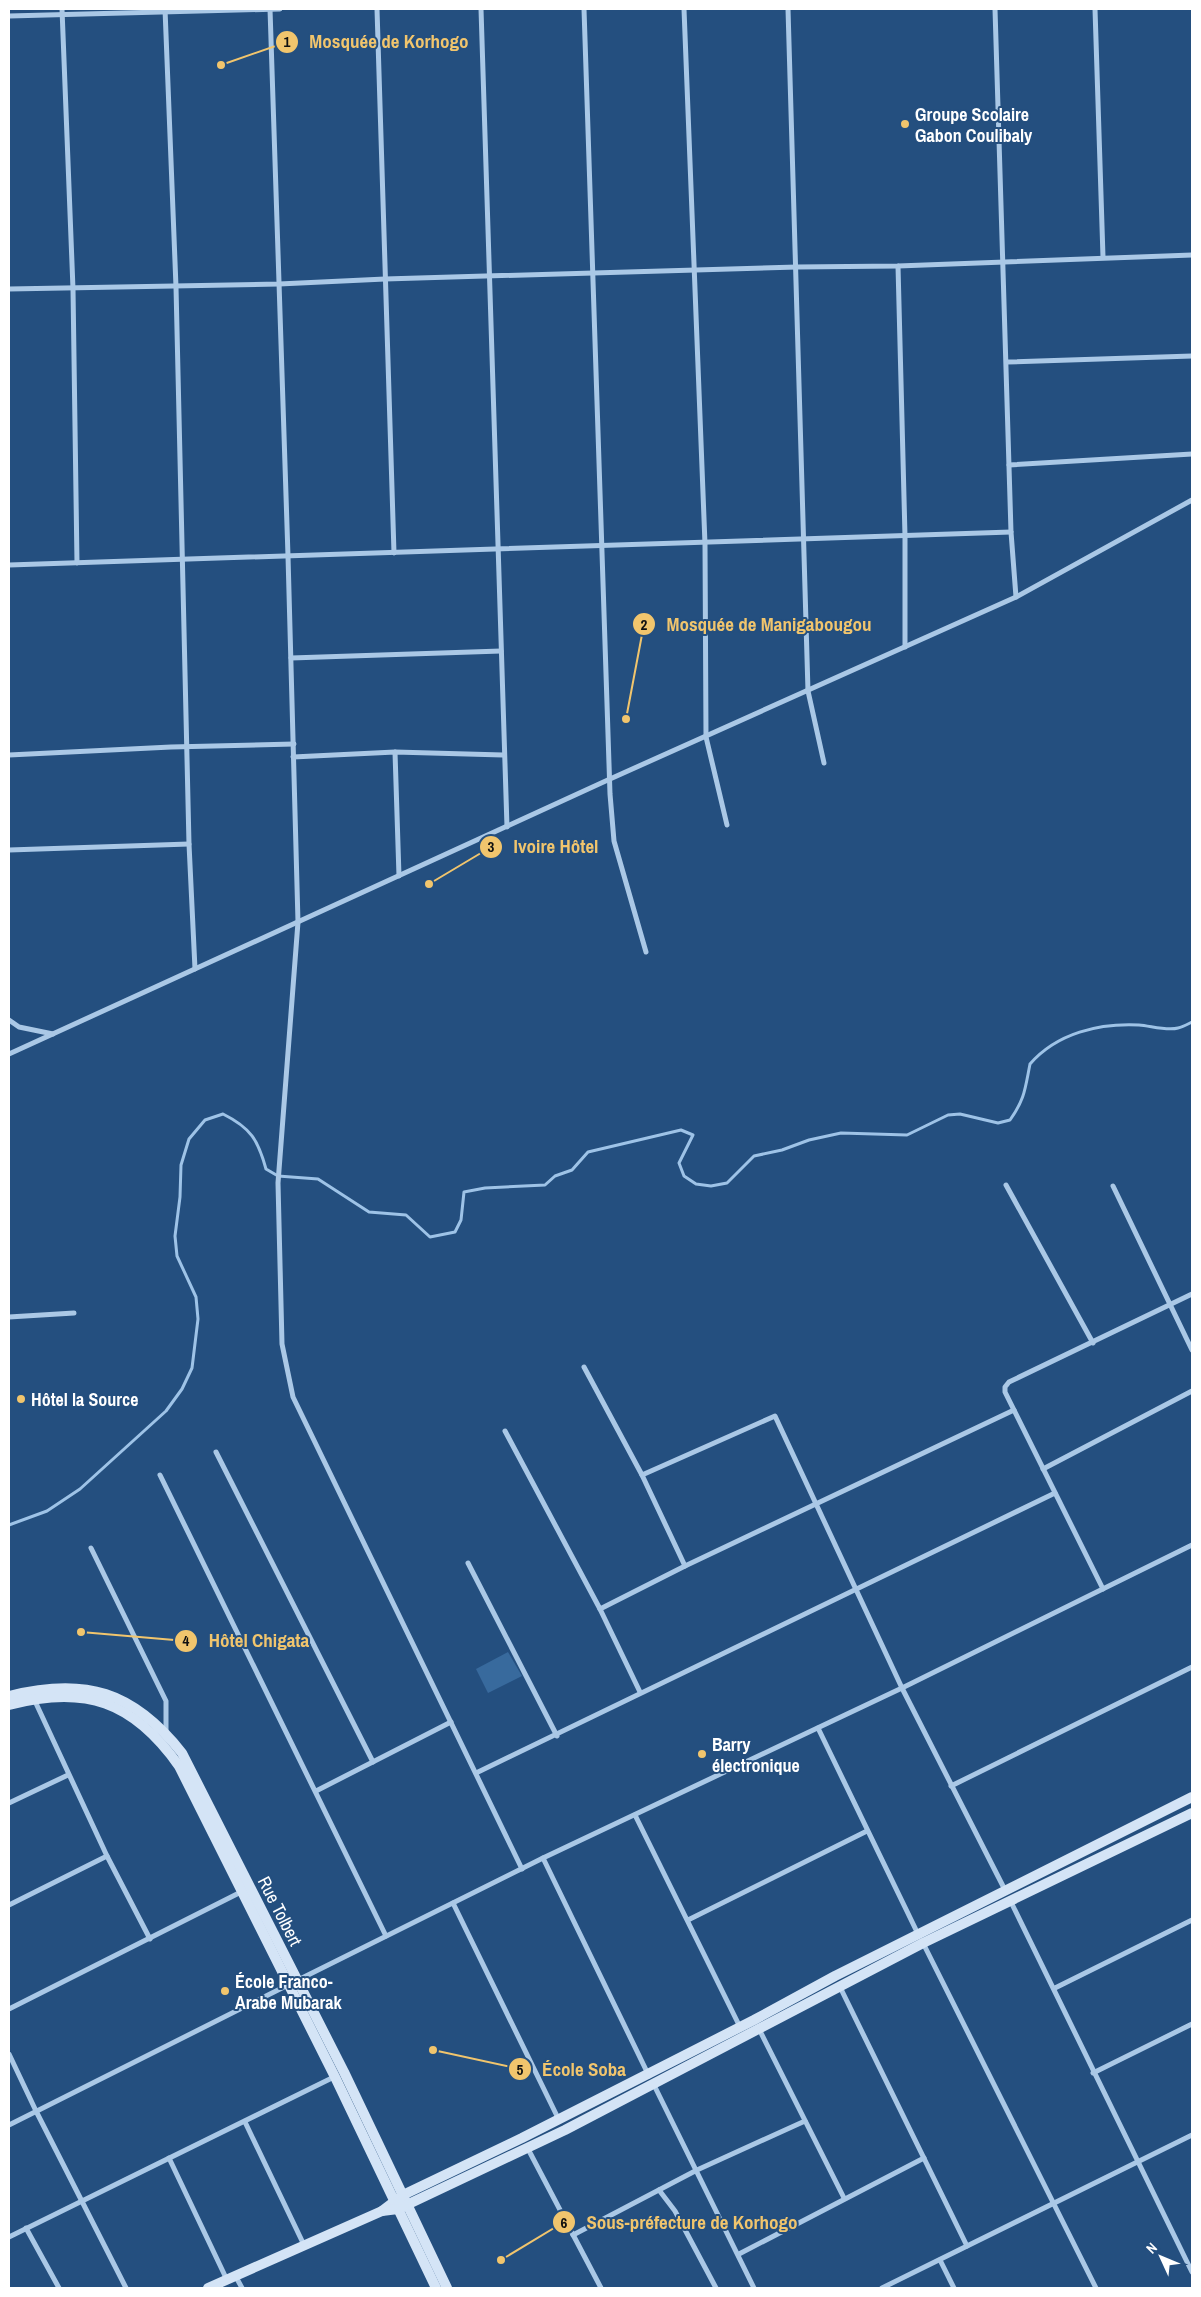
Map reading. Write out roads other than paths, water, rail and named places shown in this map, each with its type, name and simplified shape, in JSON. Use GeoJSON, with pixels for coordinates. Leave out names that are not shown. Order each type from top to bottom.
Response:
{"type":"FeatureCollection","features":[{"type":"Feature","properties":{"kind":"street"},"geometry":{"type":"LineString","coordinates":[[62,9],[72,289],[77,563]]}},
{"type":"Feature","properties":{"kind":"street"},"geometry":{"type":"LineString","coordinates":[[270,9],[298,922],[278,1183],[282,1344],[293,1397],[522,1869]]}},
{"type":"Feature","properties":{"kind":"street"},"geometry":{"type":"LineString","coordinates":[[9,16],[280,9]]}},
{"type":"Feature","properties":{"kind":"street"},"geometry":{"type":"LineString","coordinates":[[377,9],[394,552]]}},
{"type":"Feature","properties":{"kind":"street"},"geometry":{"type":"LineString","coordinates":[[481,9],[503,755],[507,827]]}},
{"type":"Feature","properties":{"kind":"street"},"geometry":{"type":"LineString","coordinates":[[584,9],[610,779],[614,841],[646,952]]}},
{"type":"Feature","properties":{"kind":"street"},"geometry":{"type":"LineString","coordinates":[[684,9],[705,544],[706,737],[727,825]]}},
{"type":"Feature","properties":{"kind":"street"},"geometry":{"type":"LineString","coordinates":[[788,9],[808,690],[824,763]]}},
{"type":"Feature","properties":{"kind":"street"},"geometry":{"type":"LineString","coordinates":[[995,9],[1011,532],[1016,597]]}},
{"type":"Feature","properties":{"kind":"street"},"geometry":{"type":"LineString","coordinates":[[1095,9],[1102,258]]}},
{"type":"Feature","properties":{"kind":"street"},"geometry":{"type":"LineString","coordinates":[[165,11],[176,287],[189,844],[195,969]]}},
{"type":"Feature","properties":{"kind":"street"},"geometry":{"type":"LineString","coordinates":[[9,289],[176,287],[797,267],[898,266],[1003,260],[1192,255]]}},
{"type":"Feature","properties":{"kind":"street"},"geometry":{"type":"LineString","coordinates":[[898,266],[906,647]]}},
{"type":"Feature","properties":{"kind":"street"},"geometry":{"type":"LineString","coordinates":[[1006,362],[1192,356]]}},
{"type":"Feature","properties":{"kind":"street"},"geometry":{"type":"LineString","coordinates":[[1009,465],[1192,454]]}},
{"type":"Feature","properties":{"kind":"street"},"geometry":{"type":"LineString","coordinates":[[9,1054],[610,779],[1016,597],[1192,500]]}},
{"type":"Feature","properties":{"kind":"street"},"geometry":{"type":"LineString","coordinates":[[9,565],[705,544],[1011,532]]}},
{"type":"Feature","properties":{"kind":"street"},"geometry":{"type":"LineString","coordinates":[[291,658],[501,651]]}},
{"type":"Feature","properties":{"kind":"street"},"geometry":{"type":"LineString","coordinates":[[9,755],[294,744]]}},
{"type":"Feature","properties":{"kind":"street"},"geometry":{"type":"LineString","coordinates":[[293,757],[395,752],[503,755]]}},
{"type":"Feature","properties":{"kind":"street"},"geometry":{"type":"LineString","coordinates":[[395,752],[399,876]]}},
{"type":"Feature","properties":{"kind":"street"},"geometry":{"type":"LineString","coordinates":[[9,850],[189,844]]}},
{"type":"Feature","properties":{"kind":"street"},"geometry":{"type":"LineString","coordinates":[[9,1020],[19,1027],[54,1034]]}},
{"type":"Feature","properties":{"kind":"street"},"geometry":{"type":"LineString","coordinates":[[1006,1186],[1093,1343]]}},
{"type":"Feature","properties":{"kind":"street"},"geometry":{"type":"LineString","coordinates":[[1113,1186],[1192,1350]]}},
{"type":"Feature","properties":{"kind":"street"},"geometry":{"type":"LineString","coordinates":[[1103,1590],[1005,1392],[1005,1387],[1009,1382],[1192,1294]]}},
{"type":"Feature","properties":{"kind":"street"},"geometry":{"type":"LineString","coordinates":[[9,1317],[74,1313]]}},
{"type":"Feature","properties":{"kind":"street"},"geometry":{"type":"LineString","coordinates":[[584,1367],[642,1475],[685,1566]]}},
{"type":"Feature","properties":{"kind":"street"},"geometry":{"type":"LineString","coordinates":[[1044,1469],[1192,1391]]}},
{"type":"Feature","properties":{"kind":"street"},"geometry":{"type":"LineString","coordinates":[[600,1609],[685,1566],[1014,1410]]}},
{"type":"Feature","properties":{"kind":"street"},"geometry":{"type":"LineString","coordinates":[[642,1475],[775,1416],[902,1688],[1055,1988],[1093,2073],[1192,2272]]}},
{"type":"Feature","properties":{"kind":"street"},"geometry":{"type":"LineString","coordinates":[[505,1431],[600,1609],[640,1692]]}},
{"type":"Feature","properties":{"kind":"street"},"geometry":{"type":"LineString","coordinates":[[216,1452],[373,1762]]}},
{"type":"Feature","properties":{"kind":"street"},"geometry":{"type":"LineString","coordinates":[[160,1475],[386,1936]]}},
{"type":"Feature","properties":{"kind":"street"},"geometry":{"type":"LineString","coordinates":[[476,1773],[558,1736],[640,1692],[1055,1493]]}},
{"type":"Feature","properties":{"kind":"street"},"geometry":{"type":"LineString","coordinates":[[9,2125],[543,1858],[902,1688],[1192,1545]]}},
{"type":"Feature","properties":{"kind":"street"},"geometry":{"type":"LineString","coordinates":[[91,1548],[166,1701],[166,1733]]}},
{"type":"Feature","properties":{"kind":"street"},"geometry":{"type":"LineString","coordinates":[[468,1564],[558,1736]]}},
{"type":"Feature","properties":{"kind":"street"},"geometry":{"type":"LineString","coordinates":[[951,1786],[1192,1667]]}},
{"type":"Feature","properties":{"kind":"street","name":"Rue Tolbert"},"geometry":{"type":"LineString","coordinates":[[9,1696],[51,1688],[86,1689],[116,1698],[138,1709],[166,1733],[187,1761],[292,1983]]}},
{"type":"Feature","properties":{"kind":"street","name":"Rue Tolbert"},"geometry":{"type":"LineString","coordinates":[[9,1705],[34,1698],[67,1696],[98,1701],[133,1716],[159,1739],[179,1766],[241,1892],[292,1983],[340,2075],[436,2288]]}},
{"type":"Feature","properties":{"kind":"street"},"geometry":{"type":"LineString","coordinates":[[34,1698],[68,1775],[150,1939]]}},
{"type":"Feature","properties":{"kind":"street"},"geometry":{"type":"LineString","coordinates":[[316,1791],[451,1722]]}},
{"type":"Feature","properties":{"kind":"street"},"geometry":{"type":"LineString","coordinates":[[818,1728],[918,1933],[1096,2288]]}},
{"type":"Feature","properties":{"kind":"street"},"geometry":{"type":"LineString","coordinates":[[9,1803],[68,1775]]}},
{"type":"Feature","properties":{"kind":"street"},"geometry":{"type":"LineString","coordinates":[[408,2205],[528,2148],[652,2083],[743,2032],[840,1986],[924,1943],[1192,1797]]}},
{"type":"Feature","properties":{"kind":"street"},"geometry":{"type":"LineString","coordinates":[[757,2025],[835,1976],[918,1933],[1008,1896],[1192,1813]]}},
{"type":"Feature","properties":{"kind":"street"},"geometry":{"type":"LineString","coordinates":[[635,1815],[743,2032]]}},
{"type":"Feature","properties":{"kind":"street"},"geometry":{"type":"LineString","coordinates":[[688,1920],[868,1832]]}},
{"type":"Feature","properties":{"kind":"street"},"geometry":{"type":"LineString","coordinates":[[9,1905],[107,1856]]}},
{"type":"Feature","properties":{"kind":"street"},"geometry":{"type":"LineString","coordinates":[[543,1858],[647,2073],[739,2254],[754,2288]]}},
{"type":"Feature","properties":{"kind":"street"},"geometry":{"type":"LineString","coordinates":[[9,2009],[241,1892]]}},
{"type":"Feature","properties":{"kind":"street"},"geometry":{"type":"LineString","coordinates":[[453,1903],[558,2118]]}},
{"type":"Feature","properties":{"kind":"street"},"geometry":{"type":"LineString","coordinates":[[1055,1988],[1192,1920]]}},
{"type":"Feature","properties":{"kind":"street"},"geometry":{"type":"LineString","coordinates":[[840,1986],[967,2246]]}},
{"type":"Feature","properties":{"kind":"street"},"geometry":{"type":"LineString","coordinates":[[1093,2073],[1192,2024]]}},
{"type":"Feature","properties":{"kind":"street"},"geometry":{"type":"LineString","coordinates":[[757,2025],[844,2198]]}},
{"type":"Feature","properties":{"kind":"street"},"geometry":{"type":"LineString","coordinates":[[208,2288],[382,2211],[647,2073],[743,2032]]}},
{"type":"Feature","properties":{"kind":"street"},"geometry":{"type":"LineString","coordinates":[[9,2054],[126,2288]]}},
{"type":"Feature","properties":{"kind":"street"},"geometry":{"type":"LineString","coordinates":[[9,2237],[340,2075]]}},
{"type":"Feature","properties":{"kind":"street"},"geometry":{"type":"LineString","coordinates":[[573,2235],[696,2170],[805,2121]]}},
{"type":"Feature","properties":{"kind":"street"},"geometry":{"type":"LineString","coordinates":[[245,2122],[304,2246]]}},
{"type":"Feature","properties":{"kind":"street"},"geometry":{"type":"LineString","coordinates":[[882,2288],[1192,2135]]}},
{"type":"Feature","properties":{"kind":"street"},"geometry":{"type":"LineString","coordinates":[[522,2138],[601,2288]]}},
{"type":"Feature","properties":{"kind":"street"},"geometry":{"type":"LineString","coordinates":[[168,2158],[232,2278],[242,2288]]}},
{"type":"Feature","properties":{"kind":"street"},"geometry":{"type":"LineString","coordinates":[[739,2254],[924,2158]]}},
{"type":"Feature","properties":{"kind":"street"},"geometry":{"type":"LineString","coordinates":[[660,2190],[675,2210],[716,2288]]}},
{"type":"Feature","properties":{"kind":"street"},"geometry":{"type":"LineString","coordinates":[[398,2201],[408,2205],[447,2288]]}},
{"type":"Feature","properties":{"kind":"street"},"geometry":{"type":"LineString","coordinates":[[26,2228],[59,2288]]}},
{"type":"Feature","properties":{"kind":"street"},"geometry":{"type":"LineString","coordinates":[[940,2260],[954,2288]]}},
{"type":"Feature","properties":{"kind":"waterway"},"geometry":{"type":"LineString","coordinates":[[9,1525],[47,1511],[80,1489],[166,1411],[182,1389],[192,1368],[198,1319],[196,1297],[177,1256],[175,1236],[180,1197],[181,1165],[189,1139],[205,1120],[223,1114],[240,1124],[252,1136],[260,1150],[266,1169],[278,1176],[318,1179],[369,1212],[406,1215],[430,1237],[455,1232],[461,1220],[464,1192],[485,1188],[545,1185],[555,1176],[572,1170],[588,1152],[681,1130],[693,1135],[679,1163],[684,1176],[696,1184],[711,1186],[727,1183],[754,1156],[782,1150],[809,1140],[841,1133],[907,1135],[948,1115],[960,1114],[998,1123],[1010,1120],[1022,1100],[1030,1064],[1053,1045],[1080,1032],[1094,1028],[1139,1025],[1174,1029],[1192,1022]]}},
{"type":"Feature","properties":{"kind":"place","name":"Mosquée de Korhogo"},"geometry":{"type":"Point","coordinates":[221,65]}},
{"type":"Feature","properties":{"kind":"place","name":"Groupe Scolaire Gabon Coulibaly"},"geometry":{"type":"Point","coordinates":[905,124]}},
{"type":"Feature","properties":{"kind":"place","name":"Mosquée de Manigabougou"},"geometry":{"type":"Point","coordinates":[626,719]}},
{"type":"Feature","properties":{"kind":"place","name":"Ivoire Hôtel"},"geometry":{"type":"Point","coordinates":[429,884]}},
{"type":"Feature","properties":{"kind":"place","name":"Hôtel la Source"},"geometry":{"type":"Point","coordinates":[21,1399]}},
{"type":"Feature","properties":{"kind":"place","name":"Hôtel Chigata"},"geometry":{"type":"Point","coordinates":[81,1632]}},
{"type":"Feature","properties":{"kind":"place","name":"Barry électronique"},"geometry":{"type":"Point","coordinates":[702,1754]}},
{"type":"Feature","properties":{"kind":"place","name":"École Franco- Arabe Mubarak"},"geometry":{"type":"Point","coordinates":[225,1991]}},
{"type":"Feature","properties":{"kind":"place","name":"École Soba"},"geometry":{"type":"Point","coordinates":[433,2050]}},
{"type":"Feature","properties":{"kind":"place","name":"Sous-préfecture de Korhogo"},"geometry":{"type":"Point","coordinates":[501,2260]}}]}
